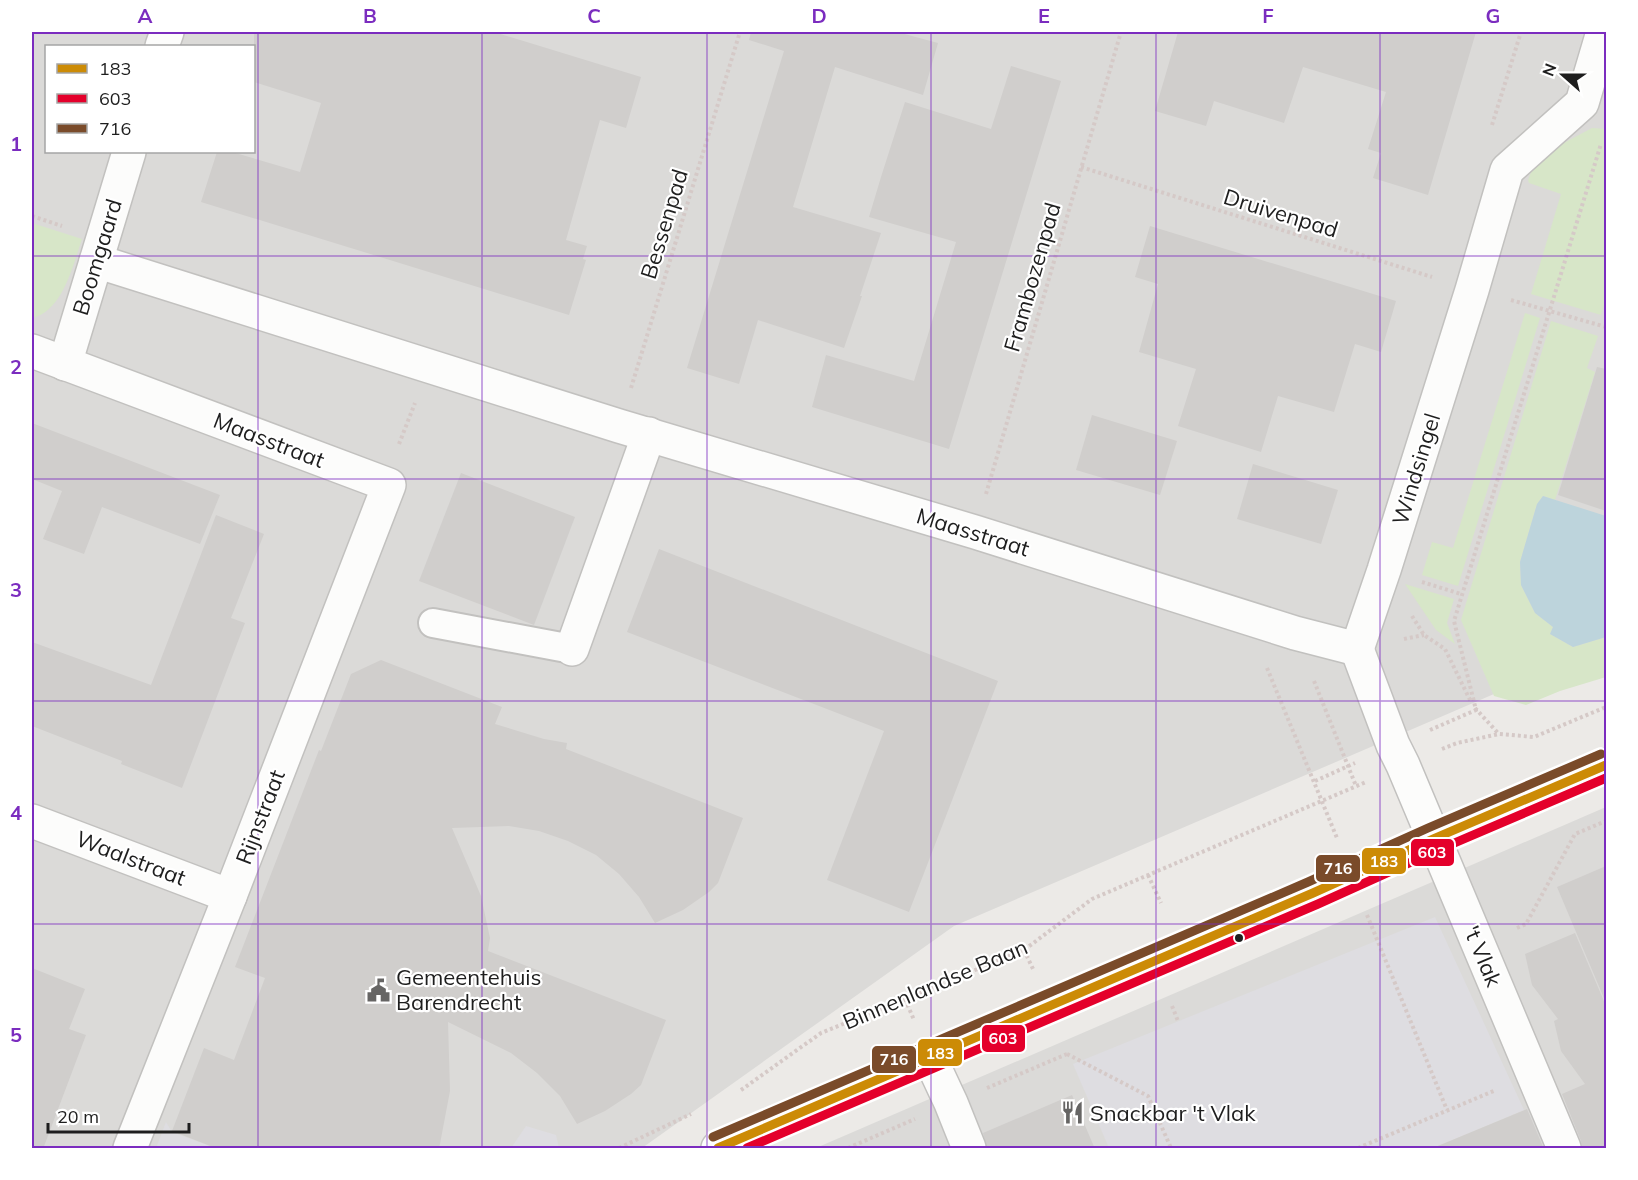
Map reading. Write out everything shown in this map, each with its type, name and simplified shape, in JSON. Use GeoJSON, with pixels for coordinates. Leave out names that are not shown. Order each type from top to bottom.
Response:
{"type":"FeatureCollection","features":[{"type":"Feature","properties":{"kind":"street"},"geometry":{"type":"LineString","coordinates":[[1507,170],[1582,103],[1603,32]]}},
{"type":"Feature","properties":{"kind":"street","name":"Boomgaard"},"geometry":{"type":"LineString","coordinates":[[65,364],[129,153]]}},
{"type":"Feature","properties":{"kind":"street","name":"Windsingel"},"geometry":{"type":"LineString","coordinates":[[1357,649],[1472,290],[1507,170]]}},
{"type":"Feature","properties":{"kind":"street","name":"Maasstraat"},"geometry":{"type":"LineString","coordinates":[[96,261],[634,430],[975,532],[1295,633],[1357,649]]}},
{"type":"Feature","properties":{"kind":"street","name":"Maasstraat"},"geometry":{"type":"LineString","coordinates":[[32,351],[389,485]]}},
{"type":"Feature","properties":{"kind":"street"},"geometry":{"type":"LineString","coordinates":[[572,650],[634,430]]}},
{"type":"Feature","properties":{"kind":"street","name":"Rijnstraat"},"geometry":{"type":"LineString","coordinates":[[130,1149],[389,485]]}},
{"type":"Feature","properties":{"kind":"street"},"geometry":{"type":"LineString","coordinates":[[1357,649],[1393,746],[1433,839]]}},
{"type":"Feature","properties":{"kind":"street"},"geometry":{"type":"LineString","coordinates":[[718,1149],[1606,765]]}},
{"type":"Feature","properties":{"kind":"street","name":"Waalstraat"},"geometry":{"type":"LineString","coordinates":[[32,821],[230,896]]}},
{"type":"Feature","properties":{"kind":"street","name":"'t Vlak"},"geometry":{"type":"LineString","coordinates":[[1433,839],[1564,1149]]}},
{"type":"Feature","properties":{"kind":"street"},"geometry":{"type":"LineString","coordinates":[[930,1058],[969,1149]]}},
{"type":"Feature","properties":{"kind":"lane"},"geometry":{"type":"LineString","coordinates":[[433,623],[572,650]]}},
{"type":"Feature","properties":{"kind":"path","name":"Bessenpad"},"geometry":{"type":"LineString","coordinates":[[634,430],[740,32]]}},
{"type":"Feature","properties":{"kind":"path","name":"Frambozenpad"},"geometry":{"type":"LineString","coordinates":[[975,532],[1121,32]]}},
{"type":"Feature","properties":{"kind":"path"},"geometry":{"type":"LineString","coordinates":[[1507,170],[1488,137],[1521,32]]}},
{"type":"Feature","properties":{"kind":"path"},"geometry":{"type":"LineString","coordinates":[[1476,710],[1454,621],[1603,139]]}},
{"type":"Feature","properties":{"kind":"path","name":"Druivenpad"},"geometry":{"type":"LineString","coordinates":[[1081,167],[1472,290]]}},
{"type":"Feature","properties":{"kind":"path"},"geometry":{"type":"LineString","coordinates":[[1472,290],[1606,327]]}},
{"type":"Feature","properties":{"kind":"path"},"geometry":{"type":"LineString","coordinates":[[389,485],[399,444],[429,366]]}},
{"type":"Feature","properties":{"kind":"path"},"geometry":{"type":"LineString","coordinates":[[1384,570],[1424,635],[1445,649],[1476,710],[1499,734],[1534,737],[1606,707]]}},
{"type":"Feature","properties":{"kind":"path","name":"Binnenlandse Baan"},"geometry":{"type":"LineString","coordinates":[[732,1094],[743,1089],[821,1033],[1024,950],[1092,899],[1322,800],[1245,617]]}},
{"type":"Feature","properties":{"kind":"path"},"geometry":{"type":"LineString","coordinates":[[1295,633],[1356,786]]}},
{"type":"Feature","properties":{"kind":"path"},"geometry":{"type":"LineString","coordinates":[[1478,946],[1526,924],[1575,834],[1606,820]]}},
{"type":"Feature","properties":{"kind":"path"},"geometry":{"type":"LineString","coordinates":[[1148,875],[1161,903]]}},
{"type":"Feature","properties":{"kind":"path"},"geometry":{"type":"LineString","coordinates":[[1377,940],[1447,1110]]}},
{"type":"Feature","properties":{"kind":"path"},"geometry":{"type":"LineString","coordinates":[[1173,1006],[1178,1021]]}},
{"type":"Feature","properties":{"kind":"path"},"geometry":{"type":"LineString","coordinates":[[1067,1053],[1148,1096],[1172,1149]]}},
{"type":"Feature","properties":{"kind":"path"},"geometry":{"type":"LineString","coordinates":[[1358,1149],[1532,1073]]}},
{"type":"Feature","properties":{"kind":"path"},"geometry":{"type":"LineString","coordinates":[[619,1149],[691,1114]]}},
{"type":"Feature","properties":{"kind":"shaded area"},"geometry":{"type":"Polygon","coordinates":[[[32,32],[1606,32],[1606,646],[954,926],[642,1148],[32,1148],[32,32]]]}},
{"type":"Feature","properties":{"kind":"shaded area"},"geometry":{"type":"Polygon","coordinates":[[[1606,807],[1606,1148],[816,1148],[1606,807]]]}},
{"type":"Feature","properties":{"kind":"shaded area"},"geometry":{"type":"Polygon","coordinates":[[[1435,917],[1524,1110],[1433,1148],[1109,1148],[1073,1064],[1435,917]]]}},
{"type":"Feature","properties":{"kind":"shaded area"},"geometry":{"type":"Polygon","coordinates":[[[166,1122],[172,1132],[215,1148],[156,1148],[166,1122]]]}},
{"type":"Feature","properties":{"kind":"shaded area"},"geometry":{"type":"Polygon","coordinates":[[[526,1126],[556,1135],[559,1148],[511,1148],[526,1126]]]}},
{"type":"Feature","properties":{"kind":"green space"},"geometry":{"type":"Polygon","coordinates":[[[1592,128],[1606,129],[1606,299],[1601,315],[1531,294],[1561,194],[1529,183],[1528,180],[1533,167],[1543,154],[1592,128]]]}},
{"type":"Feature","properties":{"kind":"green space"},"geometry":{"type":"Polygon","coordinates":[[[32,223],[82,239],[59,297],[43,314],[32,318],[32,223]]]}},
{"type":"Feature","properties":{"kind":"green space"},"geometry":{"type":"Polygon","coordinates":[[[1525,313],[1540,318],[1458,586],[1422,575],[1432,542],[1453,548],[1525,313]]]}},
{"type":"Feature","properties":{"kind":"green space"},"geometry":{"type":"Polygon","coordinates":[[[1551,321],[1598,336],[1587,368],[1595,372],[1555,500],[1543,496],[1537,504],[1520,562],[1521,585],[1535,613],[1553,627],[1550,634],[1573,647],[1606,637],[1606,677],[1560,691],[1526,705],[1494,696],[1461,620],[1551,321]]]}},
{"type":"Feature","properties":{"kind":"green space"},"geometry":{"type":"Polygon","coordinates":[[[1405,584],[1454,599],[1447,623],[1455,644],[1436,630],[1405,584]]]}},
{"type":"Feature","properties":{"kind":"water"},"geometry":{"type":"Polygon","coordinates":[[[1543,496],[1606,516],[1606,637],[1573,647],[1550,634],[1553,627],[1535,613],[1521,585],[1520,562],[1537,504],[1543,496]]]}},
{"type":"Feature","properties":{"kind":"building"},"geometry":{"type":"Polygon","coordinates":[[[254,32],[494,32],[641,77],[626,128],[600,120],[566,240],[587,246],[583,259],[586,260],[569,315],[201,202],[217,153],[235,153],[300,172],[321,103],[255,82],[254,32]]]}},
{"type":"Feature","properties":{"kind":"building"},"geometry":{"type":"Polygon","coordinates":[[[751,32],[897,32],[938,43],[923,95],[835,67],[793,207],[881,233],[860,296],[862,296],[844,348],[758,320],[739,384],[687,368],[784,51],[749,40],[751,32]]]}},
{"type":"Feature","properties":{"kind":"building"},"geometry":{"type":"Polygon","coordinates":[[[1178,32],[1476,32],[1428,195],[1373,178],[1381,153],[1368,149],[1386,92],[1303,67],[1284,123],[1214,101],[1206,126],[1155,111],[1178,32]]]}},
{"type":"Feature","properties":{"kind":"building"},"geometry":{"type":"Polygon","coordinates":[[[1011,66],[1061,81],[949,449],[812,407],[826,355],[914,381],[956,242],[869,217],[881,177],[905,102],[991,129],[1011,66]]]}},
{"type":"Feature","properties":{"kind":"building"},"geometry":{"type":"Polygon","coordinates":[[[1150,226],[1396,301],[1381,352],[1355,344],[1334,412],[1278,396],[1261,452],[1178,426],[1196,369],[1139,352],[1158,284],[1135,277],[1150,226]]]}},
{"type":"Feature","properties":{"kind":"building"},"geometry":{"type":"Polygon","coordinates":[[[1597,367],[1606,369],[1606,511],[1558,495],[1597,367]]]}},
{"type":"Feature","properties":{"kind":"building"},"geometry":{"type":"Polygon","coordinates":[[[1092,415],[1177,441],[1160,495],[1076,470],[1092,415]]]}},
{"type":"Feature","properties":{"kind":"building"},"geometry":{"type":"Polygon","coordinates":[[[32,423],[220,495],[200,544],[102,507],[84,554],[43,539],[62,491],[32,479],[32,423]]]}},
{"type":"Feature","properties":{"kind":"building"},"geometry":{"type":"Polygon","coordinates":[[[1253,464],[1338,490],[1321,544],[1237,519],[1253,464]]]}},
{"type":"Feature","properties":{"kind":"building"},"geometry":{"type":"Polygon","coordinates":[[[461,473],[575,517],[534,625],[419,581],[461,473]]]}},
{"type":"Feature","properties":{"kind":"building"},"geometry":{"type":"Polygon","coordinates":[[[216,515],[264,534],[231,618],[245,623],[182,788],[121,764],[122,761],[32,726],[32,642],[151,685],[216,515]]]}},
{"type":"Feature","properties":{"kind":"building"},"geometry":{"type":"Polygon","coordinates":[[[659,549],[998,681],[909,912],[827,880],[884,731],[627,632],[659,549]]]}},
{"type":"Feature","properties":{"kind":"building"},"geometry":{"type":"Polygon","coordinates":[[[381,660],[502,707],[495,724],[544,739],[567,743],[566,749],[743,818],[718,883],[683,910],[655,923],[639,897],[619,874],[596,855],[568,841],[539,831],[509,826],[452,828],[481,896],[490,938],[488,951],[666,1020],[641,1085],[605,1111],[577,1124],[560,1096],[537,1073],[511,1053],[448,1022],[450,1091],[439,1149],[218,1149],[172,1131],[204,1048],[234,1060],[265,978],[235,967],[351,674],[381,660]]]}},
{"type":"Feature","properties":{"kind":"building"},"geometry":{"type":"Polygon","coordinates":[[[1606,866],[1606,1003],[1557,887],[1606,866]]]}},
{"type":"Feature","properties":{"kind":"building"},"geometry":{"type":"Polygon","coordinates":[[[1575,933],[1606,1006],[1606,1149],[1582,1149],[1562,1094],[1585,1084],[1561,1051],[1554,1021],[1558,1019],[1532,985],[1525,954],[1575,933]]]}},
{"type":"Feature","properties":{"kind":"building"},"geometry":{"type":"Polygon","coordinates":[[[32,968],[85,989],[69,1029],[86,1035],[43,1149],[32,1149],[32,968]]]}},
{"type":"Feature","properties":{"kind":"building"},"geometry":{"type":"Polygon","coordinates":[[[1072,1095],[1095,1149],[987,1149],[983,1133],[1072,1095]]]}},
{"type":"Feature","properties":{"kind":"building"},"geometry":{"type":"Polygon","coordinates":[[[1527,1109],[1544,1149],[1433,1149],[1433,1148],[1527,1109]]]}},
{"type":"Feature","properties":{"kind":"transit line","name":"716"},"geometry":{"type":"LineString","coordinates":[[713,1137],[1601,754]]}},
{"type":"Feature","properties":{"kind":"transit line","name":"183"},"geometry":{"type":"LineString","coordinates":[[718,1148],[1606,765]]}},
{"type":"Feature","properties":{"kind":"transit line","name":"603"},"geometry":{"type":"LineString","coordinates":[[747,1148],[1606,778]]}},
{"type":"Feature","properties":{"kind":"place","name":"Gemeentehuis Barendrecht"},"geometry":{"type":"Point","coordinates":[378,990]}},
{"type":"Feature","properties":{"kind":"place","name":"Snackbar 't Vlak"},"geometry":{"type":"Point","coordinates":[1072,1113]}}]}
